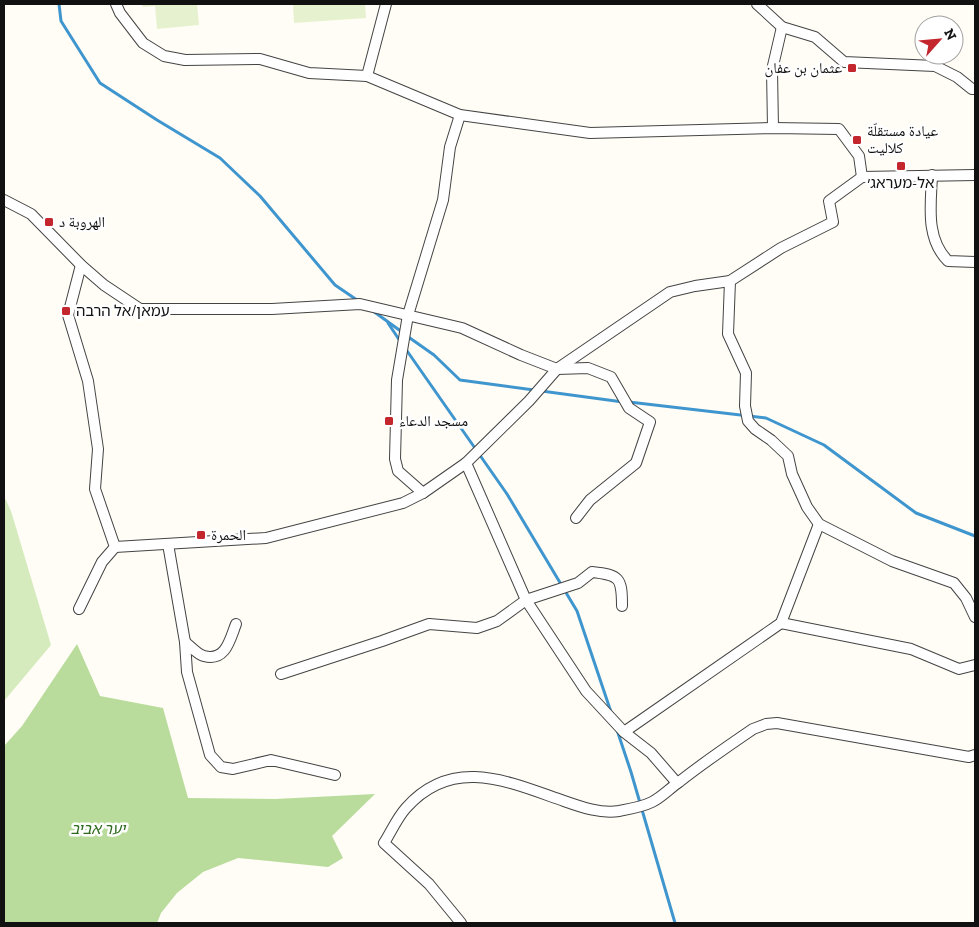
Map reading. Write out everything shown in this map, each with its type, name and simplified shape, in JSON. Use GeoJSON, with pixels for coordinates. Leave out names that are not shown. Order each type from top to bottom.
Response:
{"type":"FeatureCollection","features":[{"type":"Feature","properties":{"kind":"street"},"geometry":{"type":"LineString","coordinates":[[116,4],[120,13],[143,43],[164,56],[185,60],[260,58],[309,73],[367,76],[460,115],[590,133],[773,128],[840,129],[859,156],[862,177]]}},
{"type":"Feature","properties":{"kind":"street"},"geometry":{"type":"LineString","coordinates":[[367,76],[386,4]]}},
{"type":"Feature","properties":{"kind":"street"},"geometry":{"type":"LineString","coordinates":[[757,4],[782,27],[815,37],[844,62],[935,66],[957,77],[975,90]]}},
{"type":"Feature","properties":{"kind":"street"},"geometry":{"type":"LineString","coordinates":[[773,128],[772,70],[782,27]]}},
{"type":"Feature","properties":{"kind":"street"},"geometry":{"type":"LineString","coordinates":[[423,493],[398,471],[395,459],[397,380],[408,315],[444,200],[450,147],[460,115]]}},
{"type":"Feature","properties":{"kind":"street"},"geometry":{"type":"LineString","coordinates":[[932,175],[931,230],[941,254],[948,261],[975,262]]}},
{"type":"Feature","properties":{"kind":"street"},"geometry":{"type":"LineString","coordinates":[[79,609],[102,562],[115,547],[266,538],[403,503],[423,493],[466,462],[529,401],[556,369],[670,292],[730,281],[781,248],[832,222],[829,201],[862,177],[975,175]]}},
{"type":"Feature","properties":{"kind":"street"},"geometry":{"type":"LineString","coordinates":[[4,200],[31,214],[81,265],[104,285],[140,309],[272,308],[360,304],[462,328],[556,369],[588,368],[612,377],[630,408],[650,422],[636,463],[590,500],[576,518]]}},
{"type":"Feature","properties":{"kind":"street"},"geometry":{"type":"LineString","coordinates":[[81,265],[68,315],[88,381],[98,449],[95,489],[115,547]]}},
{"type":"Feature","properties":{"kind":"street"},"geometry":{"type":"LineString","coordinates":[[730,281],[728,334],[746,373],[745,406],[748,421],[755,429],[772,440],[788,456],[796,482],[807,507],[819,524],[892,561],[954,583],[966,598],[975,617]]}},
{"type":"Feature","properties":{"kind":"street"},"geometry":{"type":"LineString","coordinates":[[466,462],[526,600],[586,691],[624,732],[651,753],[678,782]]}},
{"type":"Feature","properties":{"kind":"street"},"geometry":{"type":"LineString","coordinates":[[624,732],[781,623],[819,524]]}},
{"type":"Feature","properties":{"kind":"street"},"geometry":{"type":"LineString","coordinates":[[168,544],[185,642],[186,672],[210,755],[221,767],[233,769],[271,760],[335,775]]}},
{"type":"Feature","properties":{"kind":"street"},"geometry":{"type":"LineString","coordinates":[[281,674],[382,642],[429,624],[477,628],[497,621],[526,600],[578,583],[592,572],[612,574],[618,580],[622,589],[622,606]]}},
{"type":"Feature","properties":{"kind":"street"},"geometry":{"type":"LineString","coordinates":[[781,623],[911,649],[959,670],[975,665]]}},
{"type":"Feature","properties":{"kind":"street"},"geometry":{"type":"LineString","coordinates":[[185,642],[204,656],[217,656],[225,651],[236,624]]}},
{"type":"Feature","properties":{"kind":"street"},"geometry":{"type":"LineString","coordinates":[[461,923],[429,884],[384,843],[405,808],[423,793],[443,782],[457,778],[482,776],[505,780],[584,808],[617,812],[650,803],[752,728],[777,723],[970,756],[975,755]]}},
{"type":"Feature","properties":{"kind":"green space"},"geometry":{"type":"Polygon","coordinates":[[[142,4],[197,4],[199,25],[157,29],[155,6],[143,7],[142,4]]]}},
{"type":"Feature","properties":{"kind":"green space"},"geometry":{"type":"Polygon","coordinates":[[[293,4],[365,4],[366,18],[294,23],[293,4]]]}},
{"type":"Feature","properties":{"kind":"green space"},"geometry":{"type":"Polygon","coordinates":[[[4,496],[11,511],[51,645],[4,701],[4,496]]]}},
{"type":"Feature","properties":{"kind":"green space","name":"יער אביב"},"geometry":{"type":"Polygon","coordinates":[[[77,644],[100,696],[163,708],[188,798],[275,799],[375,794],[332,836],[343,858],[328,867],[238,858],[203,872],[177,893],[161,913],[157,923],[4,923],[4,746],[22,726],[77,644]]]}},
{"type":"Feature","properties":{"kind":"waterway"},"geometry":{"type":"LineString","coordinates":[[59,4],[61,21],[100,83],[220,158],[260,196],[335,285],[357,300]]}},
{"type":"Feature","properties":{"kind":"waterway"},"geometry":{"type":"LineString","coordinates":[[373,311],[402,332]]}},
{"type":"Feature","properties":{"kind":"waterway"},"geometry":{"type":"LineString","coordinates":[[388,323],[400,341]]}},
{"type":"Feature","properties":{"kind":"waterway"},"geometry":{"type":"LineString","coordinates":[[407,336],[434,355],[460,380],[623,402]]}},
{"type":"Feature","properties":{"kind":"waterway"},"geometry":{"type":"LineString","coordinates":[[405,348],[507,494],[577,611],[611,712]]}},
{"type":"Feature","properties":{"kind":"waterway"},"geometry":{"type":"LineString","coordinates":[[629,402],[766,418],[824,445],[916,513],[975,536]]}},
{"type":"Feature","properties":{"kind":"waterway"},"geometry":{"type":"LineString","coordinates":[[617,730],[675,923]]}},
{"type":"Feature","properties":{"kind":"place","name":"عثمان بن عفان"},"geometry":{"type":"Point","coordinates":[852,68]}},
{"type":"Feature","properties":{"kind":"place","name":"عيادة مستقلّة كلاليت"},"geometry":{"type":"Point","coordinates":[857,140]}},
{"type":"Feature","properties":{"kind":"place","name":"אל-מעראג׳"},"geometry":{"type":"Point","coordinates":[901,166]}},
{"type":"Feature","properties":{"kind":"place","name":"الهروبة د"},"geometry":{"type":"Point","coordinates":[49,222]}},
{"type":"Feature","properties":{"kind":"place","name":"עמאן/אל הרבה"},"geometry":{"type":"Point","coordinates":[66,311]}},
{"type":"Feature","properties":{"kind":"place","name":"مسجد الدعاء"},"geometry":{"type":"Point","coordinates":[389,421]}},
{"type":"Feature","properties":{"kind":"place","name":"الحمرة"},"geometry":{"type":"Point","coordinates":[201,535]}}]}
